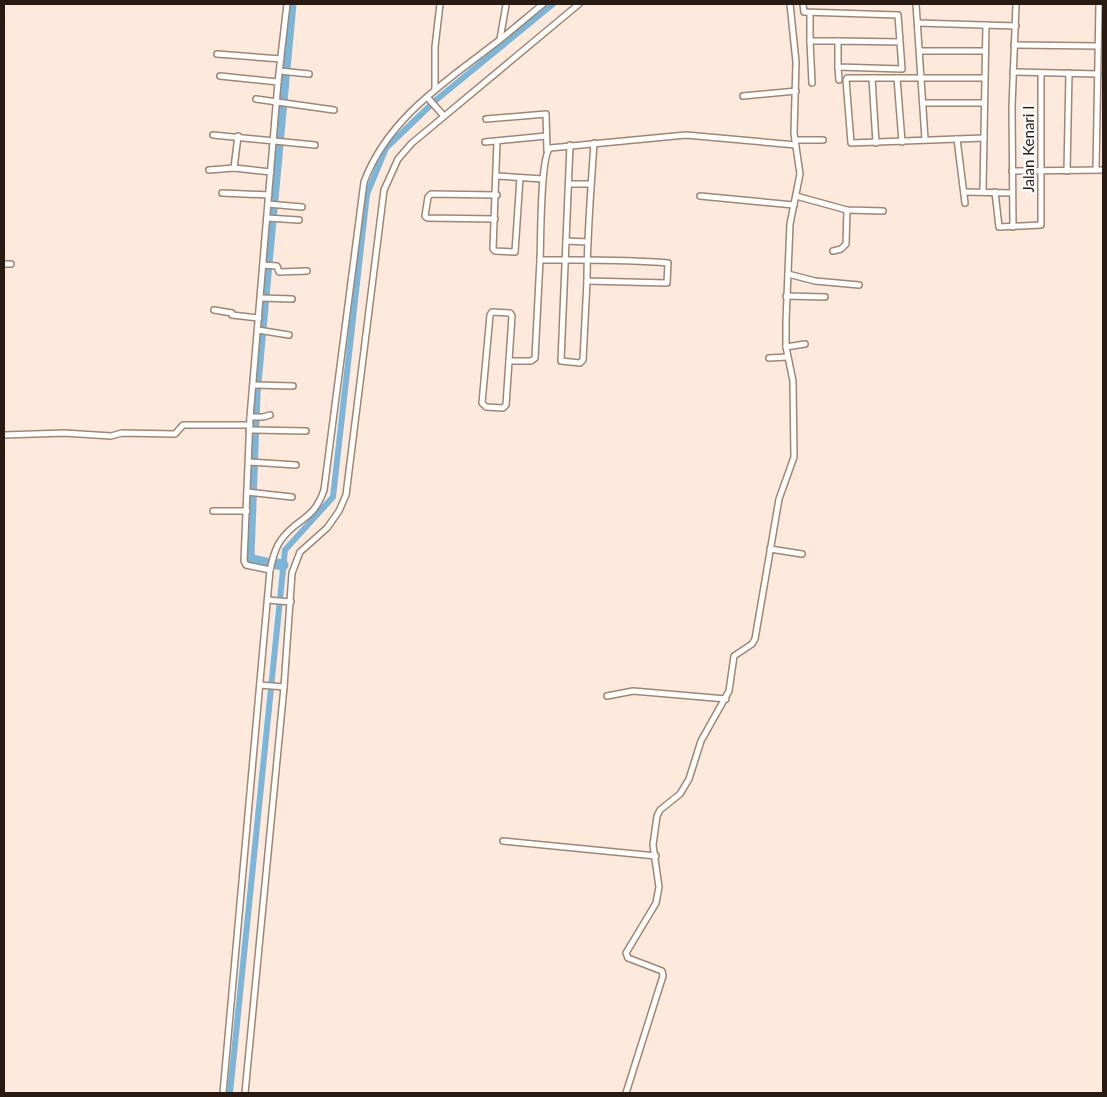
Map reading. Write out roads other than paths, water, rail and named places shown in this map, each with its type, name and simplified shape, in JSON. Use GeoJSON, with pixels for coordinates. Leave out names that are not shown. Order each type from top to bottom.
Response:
{"type":"FeatureCollection","features":[{"type":"Feature","properties":{"kind":"street"},"geometry":{"type":"LineString","coordinates":[[270,570],[245,563],[247,511],[252,462],[252,429],[260,330],[259,318],[266,265],[271,204],[269,195],[280,103],[278,82],[283,71],[281,59],[287,4]]}},
{"type":"Feature","properties":{"kind":"street"},"geometry":{"type":"LineString","coordinates":[[435,89],[435,47],[440,4]]}},
{"type":"Feature","properties":{"kind":"street"},"geometry":{"type":"LineString","coordinates":[[223,1093],[261,685],[272,600],[270,570],[275,549],[281,539],[311,514],[320,502],[324,490],[364,182],[371,162],[384,140],[410,111],[543,4]]}},
{"type":"Feature","properties":{"kind":"street"},"geometry":{"type":"LineString","coordinates":[[245,1093],[282,687],[288,601],[295,561],[300,552],[327,528],[339,511],[346,495],[384,190],[398,159],[441,113],[579,4]]}},
{"type":"Feature","properties":{"kind":"street"},"geometry":{"type":"LineString","coordinates":[[626,1093],[663,976],[662,971],[628,958],[626,953],[656,903],[659,887],[653,845],[657,816],[660,810],[680,794],[689,779],[701,740],[726,699],[730,685],[732,659],[755,639],[779,499],[794,457],[793,381],[786,347],[786,296],[790,224],[800,174],[796,142],[796,62],[790,4]]}},
{"type":"Feature","properties":{"kind":"street"},"geometry":{"type":"LineString","coordinates":[[803,4],[804,12],[810,13],[898,15],[902,69],[838,67]]}},
{"type":"Feature","properties":{"kind":"street"},"geometry":{"type":"LineString","coordinates":[[916,4],[925,139]]}},
{"type":"Feature","properties":{"kind":"street"},"geometry":{"type":"LineString","coordinates":[[995,192],[998,225],[1001,227],[1013,227],[1013,72],[1016,4]]}},
{"type":"Feature","properties":{"kind":"street"},"geometry":{"type":"LineString","coordinates":[[1096,170],[1100,77],[1098,4]]}},
{"type":"Feature","properties":{"kind":"street"},"geometry":{"type":"LineString","coordinates":[[500,40],[506,5]]}},
{"type":"Feature","properties":{"kind":"street"},"geometry":{"type":"LineString","coordinates":[[810,13],[812,83]]}},
{"type":"Feature","properties":{"kind":"street"},"geometry":{"type":"LineString","coordinates":[[918,23],[1016,26]]}},
{"type":"Feature","properties":{"kind":"street"},"geometry":{"type":"LineString","coordinates":[[982,190],[986,25]]}},
{"type":"Feature","properties":{"kind":"street"},"geometry":{"type":"LineString","coordinates":[[810,41],[900,42]]}},
{"type":"Feature","properties":{"kind":"street"},"geometry":{"type":"LineString","coordinates":[[838,41],[839,80]]}},
{"type":"Feature","properties":{"kind":"street"},"geometry":{"type":"LineString","coordinates":[[1014,45],[1098,46]]}},
{"type":"Feature","properties":{"kind":"street"},"geometry":{"type":"LineString","coordinates":[[920,51],[985,51]]}},
{"type":"Feature","properties":{"kind":"street"},"geometry":{"type":"LineString","coordinates":[[217,54],[281,59]]}},
{"type":"Feature","properties":{"kind":"street"},"geometry":{"type":"LineString","coordinates":[[283,71],[309,74]]}},
{"type":"Feature","properties":{"kind":"street"},"geometry":{"type":"LineString","coordinates":[[1013,72],[1069,73],[1100,77]]}},
{"type":"Feature","properties":{"kind":"street","name":"Jalan Kenari I"},"geometry":{"type":"LineString","coordinates":[[1013,227],[1041,225],[1039,171],[1041,73]]}},
{"type":"Feature","properties":{"kind":"street"},"geometry":{"type":"LineString","coordinates":[[1067,171],[1069,73]]}},
{"type":"Feature","properties":{"kind":"street"},"geometry":{"type":"LineString","coordinates":[[220,76],[278,82]]}},
{"type":"Feature","properties":{"kind":"street"},"geometry":{"type":"LineString","coordinates":[[984,78],[848,78],[846,80],[851,143],[984,138]]}},
{"type":"Feature","properties":{"kind":"street"},"geometry":{"type":"LineString","coordinates":[[872,78],[876,143]]}},
{"type":"Feature","properties":{"kind":"street"},"geometry":{"type":"LineString","coordinates":[[897,78],[902,142]]}},
{"type":"Feature","properties":{"kind":"street"},"geometry":{"type":"LineString","coordinates":[[743,96],[796,91]]}},
{"type":"Feature","properties":{"kind":"street"},"geometry":{"type":"LineString","coordinates":[[428,98],[441,113]]}},
{"type":"Feature","properties":{"kind":"street"},"geometry":{"type":"LineString","coordinates":[[256,99],[334,110]]}},
{"type":"Feature","properties":{"kind":"street"},"geometry":{"type":"LineString","coordinates":[[924,103],[984,103]]}},
{"type":"Feature","properties":{"kind":"street"},"geometry":{"type":"LineString","coordinates":[[486,119],[543,113],[547,117],[547,151],[543,179],[535,358],[531,361],[510,361]]}},
{"type":"Feature","properties":{"kind":"street"},"geometry":{"type":"LineString","coordinates":[[213,135],[315,145]]}},
{"type":"Feature","properties":{"kind":"street"},"geometry":{"type":"LineString","coordinates":[[547,151],[554,146],[686,135],[796,142],[823,140]]}},
{"type":"Feature","properties":{"kind":"street"},"geometry":{"type":"LineString","coordinates":[[234,168],[238,136]]}},
{"type":"Feature","properties":{"kind":"street"},"geometry":{"type":"LineString","coordinates":[[485,142],[546,136]]}},
{"type":"Feature","properties":{"kind":"street"},"geometry":{"type":"LineString","coordinates":[[957,139],[965,203]]}},
{"type":"Feature","properties":{"kind":"street"},"geometry":{"type":"LineString","coordinates":[[497,141],[494,250],[515,252],[520,178]]}},
{"type":"Feature","properties":{"kind":"street"},"geometry":{"type":"LineString","coordinates":[[570,145],[561,361],[580,363],[583,360],[594,143]]}},
{"type":"Feature","properties":{"kind":"street"},"geometry":{"type":"LineString","coordinates":[[209,170],[234,168],[271,172]]}},
{"type":"Feature","properties":{"kind":"street"},"geometry":{"type":"LineString","coordinates":[[1012,171],[1103,170]]}},
{"type":"Feature","properties":{"kind":"street"},"geometry":{"type":"LineString","coordinates":[[497,176],[543,179]]}},
{"type":"Feature","properties":{"kind":"street"},"geometry":{"type":"LineString","coordinates":[[568,184],[591,184]]}},
{"type":"Feature","properties":{"kind":"street"},"geometry":{"type":"LineString","coordinates":[[964,192],[982,190],[1012,193]]}},
{"type":"Feature","properties":{"kind":"street"},"geometry":{"type":"LineString","coordinates":[[222,193],[269,195]]}},
{"type":"Feature","properties":{"kind":"street"},"geometry":{"type":"LineString","coordinates":[[495,219],[427,218],[425,216],[428,197],[431,194],[497,195]]}},
{"type":"Feature","properties":{"kind":"street"},"geometry":{"type":"LineString","coordinates":[[700,196],[794,206]]}},
{"type":"Feature","properties":{"kind":"street"},"geometry":{"type":"LineString","coordinates":[[796,196],[846,210],[884,212]]}},
{"type":"Feature","properties":{"kind":"street"},"geometry":{"type":"LineString","coordinates":[[271,204],[302,207]]}},
{"type":"Feature","properties":{"kind":"street"},"geometry":{"type":"LineString","coordinates":[[833,251],[841,249],[847,241],[846,210]]}},
{"type":"Feature","properties":{"kind":"street"},"geometry":{"type":"LineString","coordinates":[[270,218],[298,220]]}},
{"type":"Feature","properties":{"kind":"street"},"geometry":{"type":"LineString","coordinates":[[566,241],[588,242]]}},
{"type":"Feature","properties":{"kind":"street"},"geometry":{"type":"LineString","coordinates":[[540,260],[666,263],[668,266],[668,280],[665,284],[587,281]]}},
{"type":"Feature","properties":{"kind":"street"},"geometry":{"type":"LineString","coordinates":[[4,264],[11,264]]}},
{"type":"Feature","properties":{"kind":"street"},"geometry":{"type":"LineString","coordinates":[[266,265],[277,266],[280,272],[307,271]]}},
{"type":"Feature","properties":{"kind":"street"},"geometry":{"type":"LineString","coordinates":[[788,274],[815,281],[859,285]]}},
{"type":"Feature","properties":{"kind":"street"},"geometry":{"type":"LineString","coordinates":[[786,296],[825,297]]}},
{"type":"Feature","properties":{"kind":"street"},"geometry":{"type":"LineString","coordinates":[[263,298],[292,299]]}},
{"type":"Feature","properties":{"kind":"street"},"geometry":{"type":"LineString","coordinates":[[214,310],[232,313],[232,315],[259,318]]}},
{"type":"Feature","properties":{"kind":"street"},"geometry":{"type":"LineString","coordinates":[[490,313],[512,314],[510,361],[505,407],[486,407],[482,403],[490,313]]}},
{"type":"Feature","properties":{"kind":"street"},"geometry":{"type":"LineString","coordinates":[[260,330],[289,335]]}},
{"type":"Feature","properties":{"kind":"street"},"geometry":{"type":"LineString","coordinates":[[786,347],[804,344]]}},
{"type":"Feature","properties":{"kind":"street"},"geometry":{"type":"LineString","coordinates":[[769,358],[788,357]]}},
{"type":"Feature","properties":{"kind":"street"},"geometry":{"type":"LineString","coordinates":[[255,385],[293,386]]}},
{"type":"Feature","properties":{"kind":"street"},"geometry":{"type":"LineString","coordinates":[[253,417],[270,415]]}},
{"type":"Feature","properties":{"kind":"street"},"geometry":{"type":"LineString","coordinates":[[4,435],[64,433],[110,436],[131,433],[175,434],[183,425],[306,430]]}},
{"type":"Feature","properties":{"kind":"street"},"geometry":{"type":"LineString","coordinates":[[252,462],[296,465]]}},
{"type":"Feature","properties":{"kind":"street"},"geometry":{"type":"LineString","coordinates":[[250,492],[292,497]]}},
{"type":"Feature","properties":{"kind":"street"},"geometry":{"type":"LineString","coordinates":[[213,511],[247,511]]}},
{"type":"Feature","properties":{"kind":"street"},"geometry":{"type":"LineString","coordinates":[[770,549],[802,554]]}},
{"type":"Feature","properties":{"kind":"street"},"geometry":{"type":"LineString","coordinates":[[272,600],[288,601]]}},
{"type":"Feature","properties":{"kind":"street"},"geometry":{"type":"LineString","coordinates":[[261,685],[282,687]]}},
{"type":"Feature","properties":{"kind":"street"},"geometry":{"type":"LineString","coordinates":[[607,696],[634,691],[726,699]]}},
{"type":"Feature","properties":{"kind":"street"},"geometry":{"type":"LineString","coordinates":[[503,841],[656,856]]}},
{"type":"Feature","properties":{"kind":"waterway"},"geometry":{"type":"LineString","coordinates":[[266,563],[252,560],[249,557],[255,394],[291,4]]}},
{"type":"Feature","properties":{"kind":"waterway"},"geometry":{"type":"LineString","coordinates":[[230,1093],[285,550],[333,497],[367,194],[386,148],[436,100],[553,4]]}},
{"type":"Feature","properties":{"kind":"waterway"},"geometry":{"type":"LineString","coordinates":[[277,564],[283,565]]}}]}
